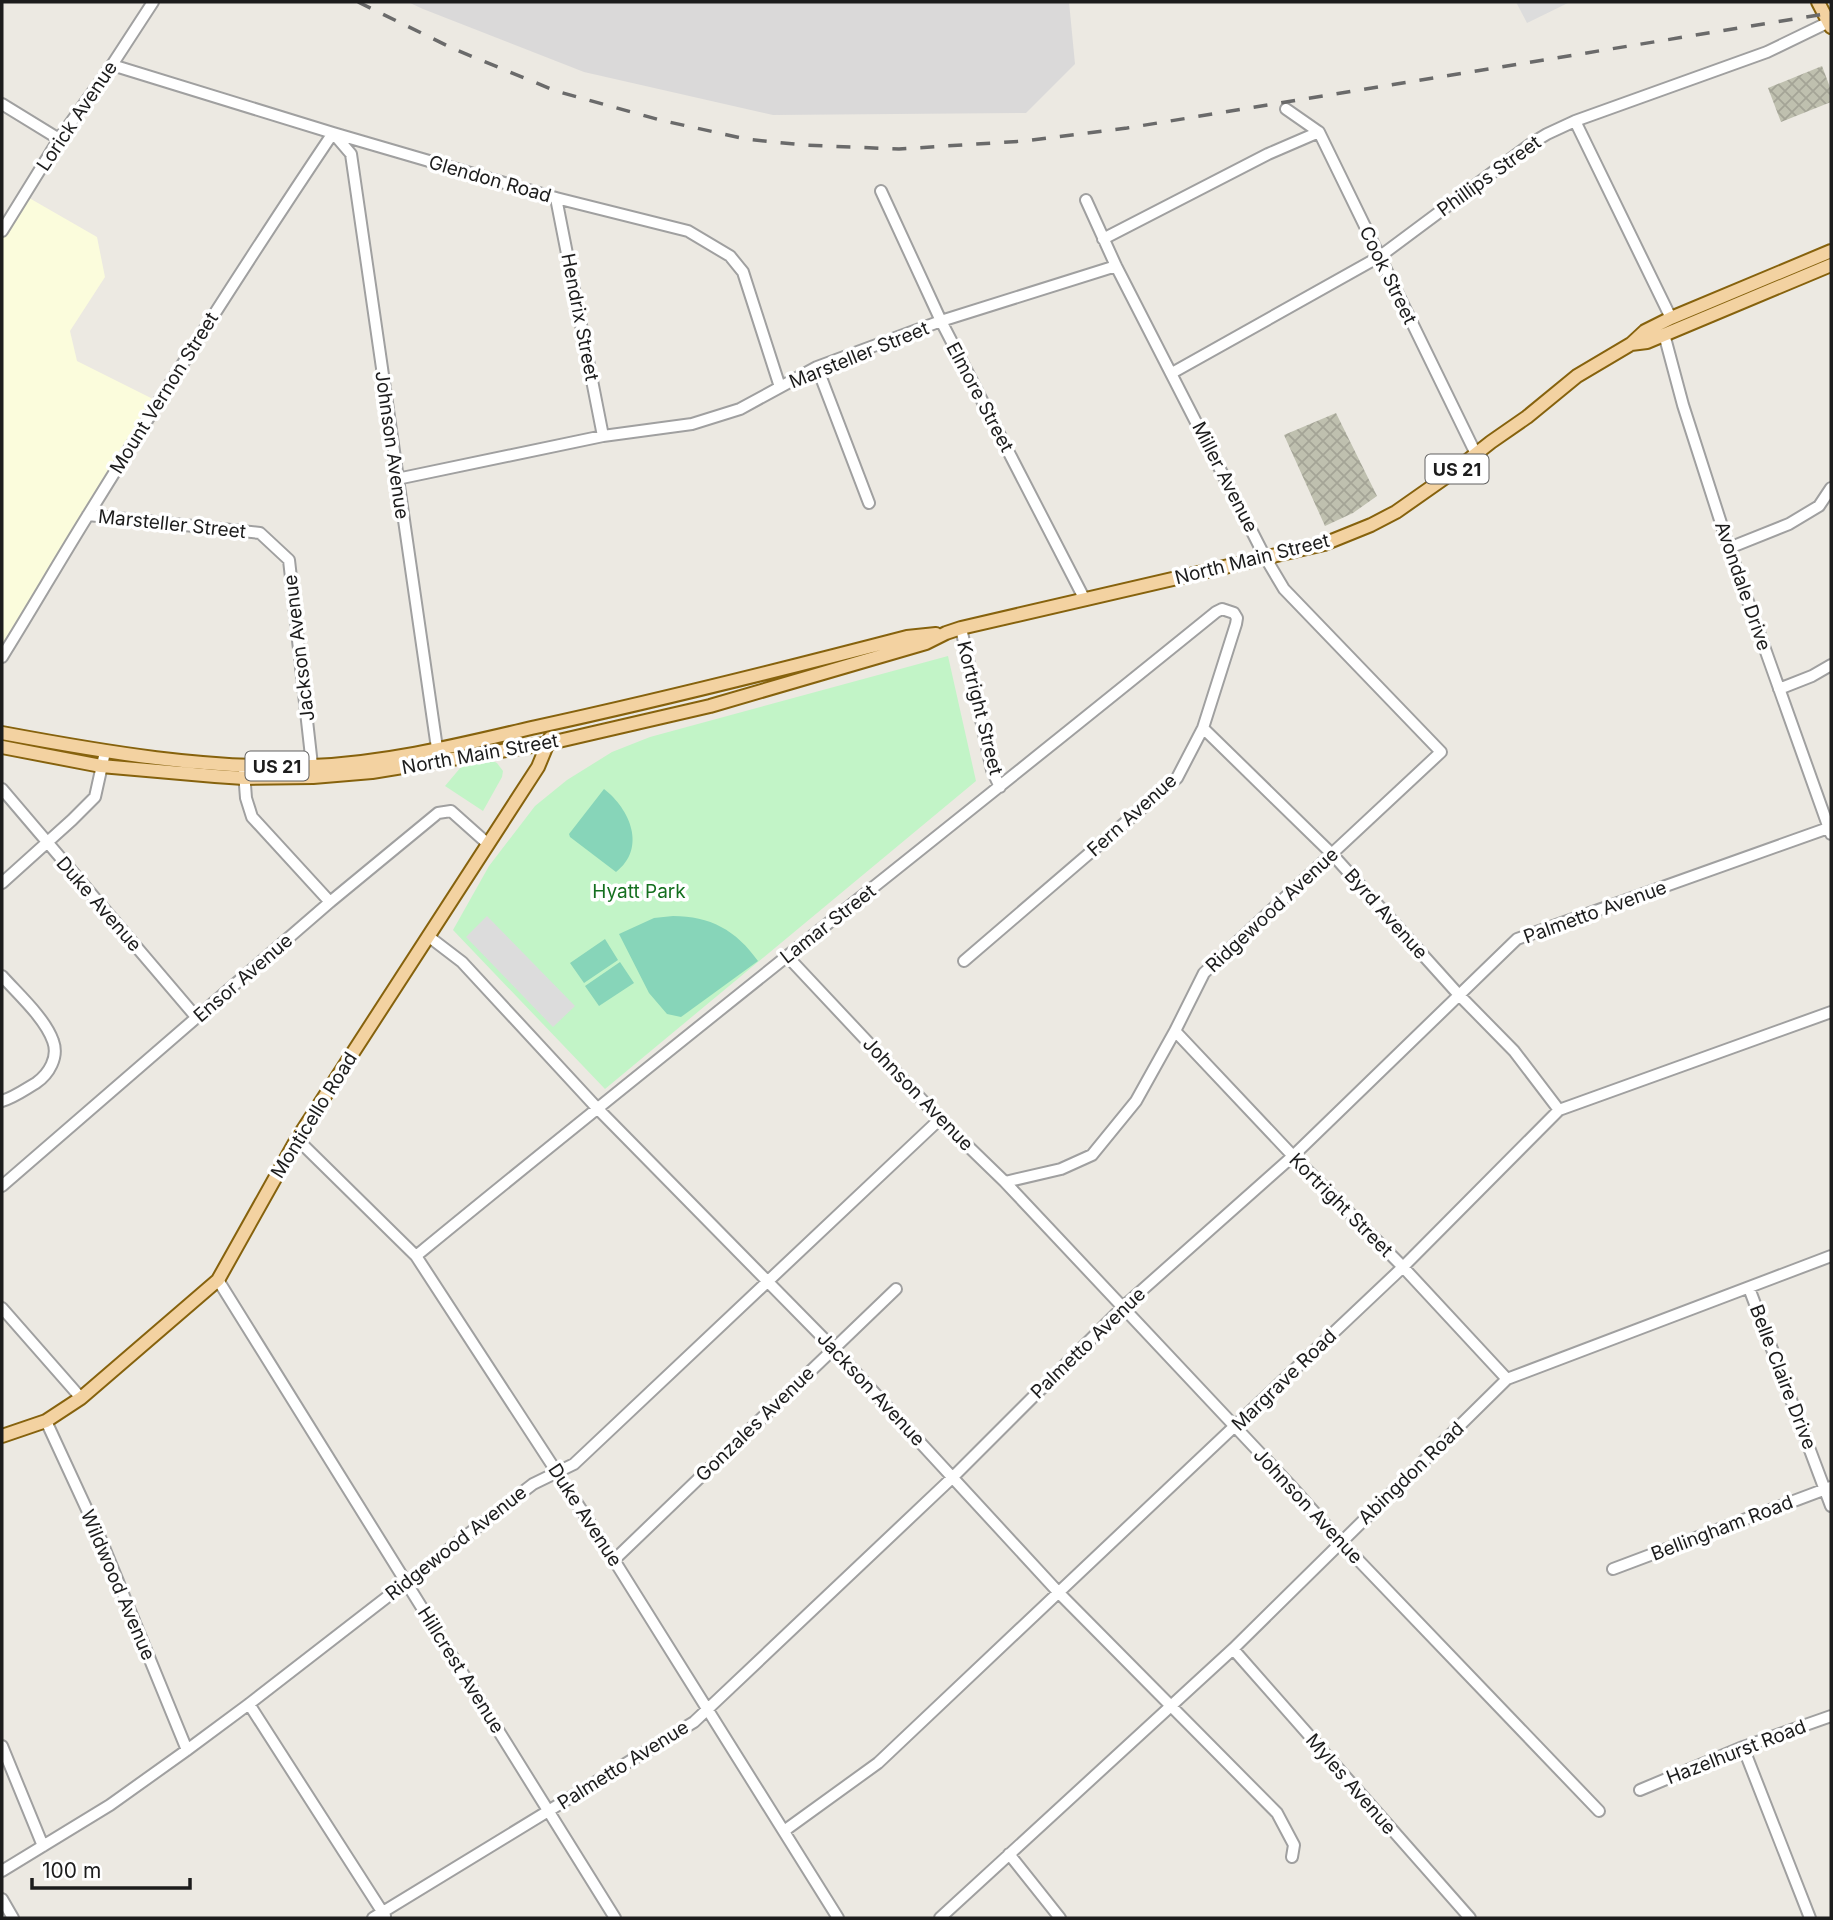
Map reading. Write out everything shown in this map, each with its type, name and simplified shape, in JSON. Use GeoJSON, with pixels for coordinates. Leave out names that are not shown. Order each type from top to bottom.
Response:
{"type":"FeatureCollection","features":[{"type":"Feature","properties":{"kind":"main road"},"geometry":{"type":"LineString","coordinates":[[1818,2],[1830,25]]}},
{"type":"Feature","properties":{"kind":"main road","name":"North Main Street"},"geometry":{"type":"LineString","coordinates":[[438,756],[550,743],[710,706],[926,643],[961,628],[1324,544],[1396,512],[1527,417],[1559,389],[1631,344],[1645,331],[1831,251]]}},
{"type":"Feature","properties":{"kind":"main road","name":"North Main Street"},"geometry":{"type":"LineString","coordinates":[[1631,344],[1647,342],[1831,265]]}},
{"type":"Feature","properties":{"kind":"main road","name":"North Main Street"},"geometry":{"type":"LineString","coordinates":[[2,747],[101,766],[244,772],[372,772],[551,724],[704,689],[907,637],[946,633]]}},
{"type":"Feature","properties":{"kind":"main road","name":"Monticello Road"},"geometry":{"type":"LineString","coordinates":[[2,1436],[46,1421],[81,1398],[218,1280],[297,1139],[538,767],[550,743],[551,724]]}},
{"type":"Feature","properties":{"kind":"main road","name":"North Main Street"},"geometry":{"type":"LineString","coordinates":[[2,733],[105,752],[244,772]]}},
{"type":"Feature","properties":{"kind":"street","name":"Lorick Avenue"},"geometry":{"type":"LineString","coordinates":[[2,231],[60,139],[112,65],[147,4]]}},
{"type":"Feature","properties":{"kind":"street","name":"Phillips Street"},"geometry":{"type":"LineString","coordinates":[[1172,373],[1379,257],[1547,134],[1575,121],[1767,52],[1830,25]]}},
{"type":"Feature","properties":{"kind":"street","name":"Glendon Road"},"geometry":{"type":"LineString","coordinates":[[112,65],[556,198],[688,231],[730,256],[743,272],[780,387]]}},
{"type":"Feature","properties":{"kind":"street"},"geometry":{"type":"LineString","coordinates":[[2,104],[60,139]]}},
{"type":"Feature","properties":{"kind":"street","name":"Cook Street"},"geometry":{"type":"LineString","coordinates":[[1286,109],[1319,132],[1476,454]]}},
{"type":"Feature","properties":{"kind":"street"},"geometry":{"type":"LineString","coordinates":[[1575,121],[1671,318]]}},
{"type":"Feature","properties":{"kind":"street"},"geometry":{"type":"LineString","coordinates":[[1103,239],[1268,154],[1319,132]]}},
{"type":"Feature","properties":{"kind":"street","name":"Johnson Avenue"},"geometry":{"type":"LineString","coordinates":[[333,133],[351,154],[438,756]]}},
{"type":"Feature","properties":{"kind":"street","name":"Mount Vernon Street"},"geometry":{"type":"LineString","coordinates":[[2,657],[251,254],[333,133]]}},
{"type":"Feature","properties":{"kind":"street","name":"Elmore Street"},"geometry":{"type":"LineString","coordinates":[[881,191],[941,321],[1085,600]]}},
{"type":"Feature","properties":{"kind":"street","name":"Hendrix Street"},"geometry":{"type":"LineString","coordinates":[[556,198],[603,436]]}},
{"type":"Feature","properties":{"kind":"street","name":"Miller Avenue"},"geometry":{"type":"LineString","coordinates":[[1086,200],[1116,266],[1284,589],[1441,752]]}},
{"type":"Feature","properties":{"kind":"street","name":"Marsteller Street"},"geometry":{"type":"LineString","coordinates":[[397,479],[603,436],[692,424],[740,409],[817,368],[941,321],[1116,266]]}},
{"type":"Feature","properties":{"kind":"street","name":"Avondale Drive"},"geometry":{"type":"LineString","coordinates":[[1664,334],[1683,405],[1729,548],[1830,829]]}},
{"type":"Feature","properties":{"kind":"street"},"geometry":{"type":"LineString","coordinates":[[817,368],[869,503]]}},
{"type":"Feature","properties":{"kind":"street"},"geometry":{"type":"LineString","coordinates":[[1729,548],[1789,524],[1819,506],[1831,488]]}},
{"type":"Feature","properties":{"kind":"street","name":"Marsteller Street"},"geometry":{"type":"LineString","coordinates":[[88,515],[260,533],[289,560]]}},
{"type":"Feature","properties":{"kind":"street","name":"Jackson Avenue"},"geometry":{"type":"LineString","coordinates":[[289,560],[313,771]]}},
{"type":"Feature","properties":{"kind":"street","name":"Lamar Street"},"geometry":{"type":"LineString","coordinates":[[416,1256],[1216,612],[1222,608],[1234,612],[1236,624]]}},
{"type":"Feature","properties":{"kind":"street","name":"Fern Avenue"},"geometry":{"type":"LineString","coordinates":[[964,961],[1177,778],[1203,728],[1236,624]]}},
{"type":"Feature","properties":{"kind":"street","name":"Kortright Street"},"geometry":{"type":"LineString","coordinates":[[961,628],[992,770],[1000,787]]}},
{"type":"Feature","properties":{"kind":"street"},"geometry":{"type":"LineString","coordinates":[[1780,689],[1831,665]]}},
{"type":"Feature","properties":{"kind":"street","name":"Byrd Avenue"},"geometry":{"type":"LineString","coordinates":[[1203,728],[1332,854],[1459,995],[1514,1051],[1559,1110]]}},
{"type":"Feature","properties":{"kind":"street"},"geometry":{"type":"LineString","coordinates":[[2,883],[96,797],[105,752]]}},
{"type":"Feature","properties":{"kind":"street","name":"Ridgewood Avenue"},"geometry":{"type":"LineString","coordinates":[[1004,1182],[1061,1170],[1092,1155],[1136,1101],[1204,972],[1441,752]]}},
{"type":"Feature","properties":{"kind":"street"},"geometry":{"type":"LineString","coordinates":[[244,772],[246,798],[253,817],[330,902]]}},
{"type":"Feature","properties":{"kind":"street","name":"Duke Avenue"},"geometry":{"type":"LineString","coordinates":[[2,789],[197,1018]]}},
{"type":"Feature","properties":{"kind":"street","name":"Ensor Avenue"},"geometry":{"type":"LineString","coordinates":[[2,1186],[330,902],[438,813],[451,811],[488,844]]}},
{"type":"Feature","properties":{"kind":"street","name":"Palmetto Avenue"},"geometry":{"type":"LineString","coordinates":[[381,1916],[694,1722],[953,1477],[1123,1307],[1293,1156],[1517,939],[1830,829]]}},
{"type":"Feature","properties":{"kind":"street","name":"Jackson Avenue"},"geometry":{"type":"LineString","coordinates":[[428,936],[462,962],[597,1108],[834,1349],[1059,1593],[1277,1813],[1294,1845],[1292,1857]]}},
{"type":"Feature","properties":{"kind":"street","name":"Johnson Avenue"},"geometry":{"type":"LineString","coordinates":[[787,956],[1599,1811]]}},
{"type":"Feature","properties":{"kind":"street"},"geometry":{"type":"LineString","coordinates":[[2,976],[40,1019],[54,1042],[52,1065],[43,1078],[14,1097],[2,1101]]}},
{"type":"Feature","properties":{"kind":"street","name":"Margrave Road"},"geometry":{"type":"LineString","coordinates":[[784,1831],[878,1763],[1403,1267],[1559,1110],[1831,1012]]}},
{"type":"Feature","properties":{"kind":"street","name":"Kortright Street"},"geometry":{"type":"LineString","coordinates":[[1175,1031],[1507,1379]]}},
{"type":"Feature","properties":{"kind":"street","name":"Ridgewood Avenue"},"geometry":{"type":"LineString","coordinates":[[2,1871],[110,1805],[249,1704],[533,1483],[574,1464],[940,1119]]}},
{"type":"Feature","properties":{"kind":"street","name":"Duke Avenue"},"geometry":{"type":"LineString","coordinates":[[297,1139],[416,1256],[614,1560],[838,1918]]}},
{"type":"Feature","properties":{"kind":"street","name":"Abingdon Road"},"geometry":{"type":"LineString","coordinates":[[940,1918],[1233,1649],[1507,1379],[1831,1256]]}},
{"type":"Feature","properties":{"kind":"street","name":"Hillcrest Avenue"},"geometry":{"type":"LineString","coordinates":[[218,1280],[615,1918]]}},
{"type":"Feature","properties":{"kind":"street","name":"Belle Claire Drive"},"geometry":{"type":"LineString","coordinates":[[1749,1288],[1828,1488],[1831,1506]]}},
{"type":"Feature","properties":{"kind":"street","name":"Gonzales Avenue"},"geometry":{"type":"LineString","coordinates":[[614,1560],[897,1289]]}},
{"type":"Feature","properties":{"kind":"street"},"geometry":{"type":"LineString","coordinates":[[2,1308],[81,1398]]}},
{"type":"Feature","properties":{"kind":"street","name":"Wildwood Avenue"},"geometry":{"type":"LineString","coordinates":[[46,1421],[101,1540],[187,1750]]}},
{"type":"Feature","properties":{"kind":"street","name":"Bellingham Road"},"geometry":{"type":"LineString","coordinates":[[1613,1569],[1828,1488]]}},
{"type":"Feature","properties":{"kind":"street","name":"Myles Avenue"},"geometry":{"type":"LineString","coordinates":[[1233,1649],[1470,1918]]}},
{"type":"Feature","properties":{"kind":"street"},"geometry":{"type":"LineString","coordinates":[[249,1704],[381,1916]]}},
{"type":"Feature","properties":{"kind":"street","name":"Hazelhurst Road"},"geometry":{"type":"LineString","coordinates":[[1640,1790],[1743,1747],[1831,1716]]}},
{"type":"Feature","properties":{"kind":"street"},"geometry":{"type":"LineString","coordinates":[[2,1746],[43,1846]]}},
{"type":"Feature","properties":{"kind":"street"},"geometry":{"type":"LineString","coordinates":[[1743,1747],[1810,1918]]}},
{"type":"Feature","properties":{"kind":"street"},"geometry":{"type":"LineString","coordinates":[[1009,1854],[1060,1918]]}},
{"type":"Feature","properties":{"kind":"street"},"geometry":{"type":"LineString","coordinates":[[2,1899],[13,1918]]}},
{"type":"Feature","properties":{"kind":"shaded area"},"geometry":{"type":"Polygon","coordinates":[[[408,2],[1069,2],[1075,64],[1026,113],[773,115],[584,72],[408,2]]]}},
{"type":"Feature","properties":{"kind":"shaded area"},"geometry":{"type":"Polygon","coordinates":[[[1516,2],[1570,2],[1527,23],[1516,2]]]}},
{"type":"Feature","properties":{"kind":"shaded area"},"geometry":{"type":"Polygon","coordinates":[[[1822,66],[1831,90],[1831,102],[1781,122],[1768,88],[1822,66]]]}},
{"type":"Feature","properties":{"kind":"shaded area"},"geometry":{"type":"Polygon","coordinates":[[[24,195],[97,237],[105,277],[70,331],[77,361],[159,402],[2,657],[2,231],[24,195]]]}},
{"type":"Feature","properties":{"kind":"shaded area"},"geometry":{"type":"Polygon","coordinates":[[[1336,413],[1377,496],[1353,513],[1325,526],[1284,435],[1336,413]]]}},
{"type":"Feature","properties":{"kind":"shaded area"},"geometry":{"type":"Polygon","coordinates":[[[487,916],[575,1006],[553,1027],[466,937],[487,916]]]}},
{"type":"Feature","properties":{"kind":"green space","name":"Hyatt Park"},"geometry":{"type":"Polygon","coordinates":[[[948,656],[976,781],[605,1089],[453,930],[489,866],[535,806],[567,780],[612,752],[650,737],[948,656]]]}},
{"type":"Feature","properties":{"kind":"green space"},"geometry":{"type":"Polygon","coordinates":[[[491,760],[503,771],[483,811],[445,786],[461,767],[491,760]]]}},
{"type":"Feature","properties":{"kind":"green space"},"geometry":{"type":"Polygon","coordinates":[[[604,789],[621,807],[633,840],[631,852],[616,872],[569,834],[604,789]]]}},
{"type":"Feature","properties":{"kind":"green space"},"geometry":{"type":"Polygon","coordinates":[[[673,916],[699,919],[721,927],[741,941],[758,961],[681,1017],[667,1014],[649,993],[619,934],[654,918],[673,916]]]}},
{"type":"Feature","properties":{"kind":"green space"},"geometry":{"type":"Polygon","coordinates":[[[605,939],[618,960],[584,983],[570,963],[605,939]]]}},
{"type":"Feature","properties":{"kind":"green space"},"geometry":{"type":"Polygon","coordinates":[[[620,962],[634,983],[599,1006],[585,986],[620,962]]]}},
{"type":"Feature","properties":{"kind":"railway"},"geometry":{"type":"LineString","coordinates":[[358,2],[454,49],[556,91],[660,120],[746,139],[803,145],[899,149],[1024,141],[1127,128],[1831,13]]}}]}
